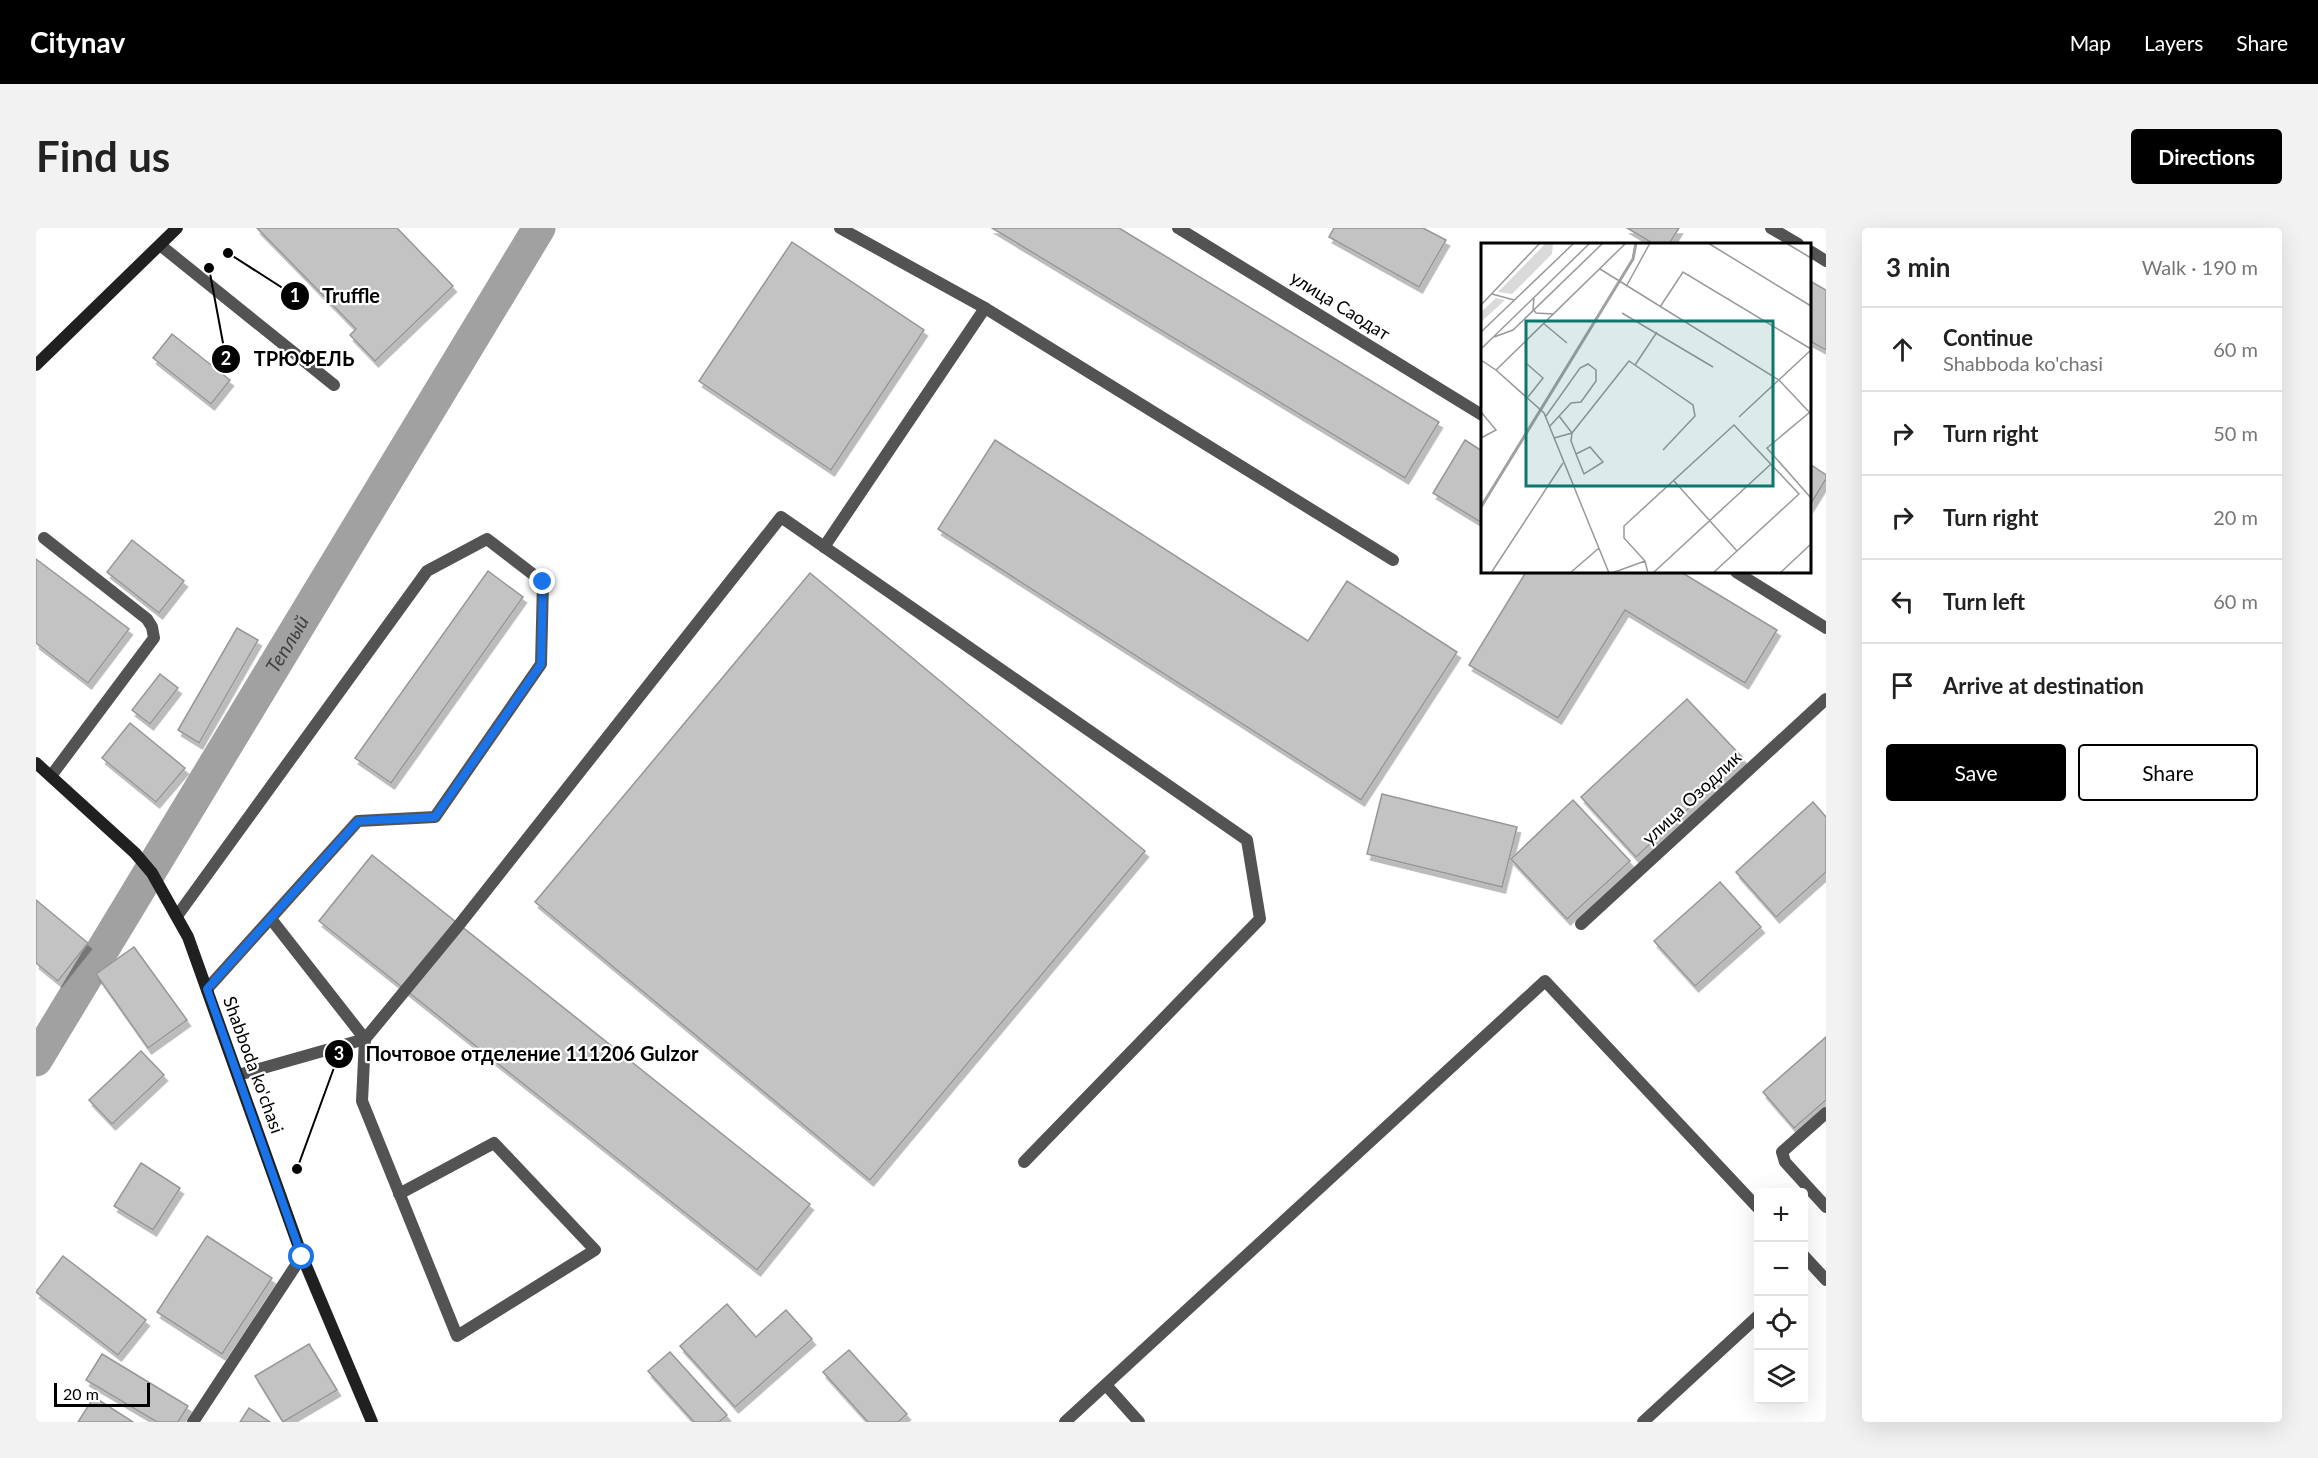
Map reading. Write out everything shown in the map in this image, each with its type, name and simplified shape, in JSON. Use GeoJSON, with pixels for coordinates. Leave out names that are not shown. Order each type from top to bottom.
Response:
{"type":"FeatureCollection","features":[{"type":"Feature","properties":{"kind":"street"},"geometry":{"type":"LineString","coordinates":[[36,365],[177,228]]}},
{"type":"Feature","properties":{"kind":"street"},"geometry":{"type":"LineString","coordinates":[[840,228],[985,308],[1393,560]]}},
{"type":"Feature","properties":{"kind":"street","name":"улица Саодат"},"geometry":{"type":"LineString","coordinates":[[1178,228],[1481,414]]}},
{"type":"Feature","properties":{"kind":"street"},"geometry":{"type":"LineString","coordinates":[[1771,228],[1796,243]]}},
{"type":"Feature","properties":{"kind":"street"},"geometry":{"type":"LineString","coordinates":[[160,245],[334,384]]}},
{"type":"Feature","properties":{"kind":"street"},"geometry":{"type":"LineString","coordinates":[[1811,252],[1826,261]]}},
{"type":"Feature","properties":{"kind":"street"},"geometry":{"type":"LineString","coordinates":[[824,547],[985,308]]}},
{"type":"Feature","properties":{"kind":"street"},"geometry":{"type":"LineString","coordinates":[[238,1075],[365,1039],[459,925],[781,517],[1247,840],[1260,919],[1024,1162]]}},
{"type":"Feature","properties":{"kind":"street"},"geometry":{"type":"LineString","coordinates":[[44,538],[147,619],[153,627],[154,638],[51,776]]}},
{"type":"Feature","properties":{"kind":"street"},"geometry":{"type":"LineString","coordinates":[[177,916],[427,571],[487,539],[543,582],[541,664],[435,817],[358,821],[207,989]]}},
{"type":"Feature","properties":{"kind":"street"},"geometry":{"type":"LineString","coordinates":[[1738,573],[1826,628]]}},
{"type":"Feature","properties":{"kind":"street","name":"улица Озодлик"},"geometry":{"type":"LineString","coordinates":[[1581,924],[1826,699]]}},
{"type":"Feature","properties":{"kind":"street","name":"Shabboda ko'chasi"},"geometry":{"type":"LineString","coordinates":[[36,763],[135,853],[152,873],[177,916],[188,938],[207,989],[302,1257],[372,1422]]}},
{"type":"Feature","properties":{"kind":"street"},"geometry":{"type":"LineString","coordinates":[[271,919],[365,1039],[362,1101],[399,1194],[457,1336],[595,1250],[494,1143],[399,1194]]}},
{"type":"Feature","properties":{"kind":"street"},"geometry":{"type":"LineString","coordinates":[[1065,1422],[1545,981],[1754,1204]]}},
{"type":"Feature","properties":{"kind":"street"},"geometry":{"type":"LineString","coordinates":[[1826,1113],[1782,1152],[1785,1162],[1826,1207]]}},
{"type":"Feature","properties":{"kind":"street"},"geometry":{"type":"LineString","coordinates":[[193,1422],[302,1257]]}},
{"type":"Feature","properties":{"kind":"street"},"geometry":{"type":"LineString","coordinates":[[1808,1270],[1826,1280]]}},
{"type":"Feature","properties":{"kind":"street"},"geometry":{"type":"LineString","coordinates":[[1643,1422],[1754,1320]]}},
{"type":"Feature","properties":{"kind":"street"},"geometry":{"type":"LineString","coordinates":[[1106,1385],[1139,1422]]}},
{"type":"Feature","properties":{"kind":"building"},"geometry":{"type":"Polygon","coordinates":[[[257,228],[397,228],[453,286],[375,361],[350,335],[356,329],[257,228]]]}},
{"type":"Feature","properties":{"kind":"building"},"geometry":{"type":"Polygon","coordinates":[[[992,228],[1119,228],[1439,422],[1405,478],[992,228]]]}},
{"type":"Feature","properties":{"kind":"building"},"geometry":{"type":"Polygon","coordinates":[[[1334,228],[1423,228],[1446,240],[1419,287],[1329,237],[1334,228]]]}},
{"type":"Feature","properties":{"kind":"building"},"geometry":{"type":"Polygon","coordinates":[[[1627,228],[1679,228],[1670,243],[1652,243],[1627,228]]]}},
{"type":"Feature","properties":{"kind":"building"},"geometry":{"type":"Polygon","coordinates":[[[792,242],[924,330],[831,470],[699,381],[792,242]]]}},
{"type":"Feature","properties":{"kind":"building"},"geometry":{"type":"Polygon","coordinates":[[[1811,282],[1826,290],[1826,350],[1811,342],[1811,282]]]}},
{"type":"Feature","properties":{"kind":"building"},"geometry":{"type":"Polygon","coordinates":[[[172,334],[230,380],[211,404],[153,358],[172,334]]]}},
{"type":"Feature","properties":{"kind":"building"},"geometry":{"type":"Polygon","coordinates":[[[995,440],[1308,641],[1347,581],[1457,652],[1361,800],[938,529],[995,440]]]}},
{"type":"Feature","properties":{"kind":"building"},"geometry":{"type":"Polygon","coordinates":[[[1465,440],[1481,450],[1481,522],[1433,493],[1465,440]]]}},
{"type":"Feature","properties":{"kind":"building"},"geometry":{"type":"Polygon","coordinates":[[[1811,465],[1826,475],[1826,479],[1811,503],[1811,465]]]}},
{"type":"Feature","properties":{"kind":"building"},"geometry":{"type":"Polygon","coordinates":[[[132,540],[184,581],[159,613],[107,572],[132,540]]]}},
{"type":"Feature","properties":{"kind":"building"},"geometry":{"type":"Polygon","coordinates":[[[36,559],[129,629],[88,683],[36,643],[36,559]]]}},
{"type":"Feature","properties":{"kind":"building"},"geometry":{"type":"Polygon","coordinates":[[[488,571],[523,597],[391,783],[355,758],[488,571]]]}},
{"type":"Feature","properties":{"kind":"building"},"geometry":{"type":"Polygon","coordinates":[[[810,573],[1145,851],[870,1180],[535,902],[810,573]]]}},
{"type":"Feature","properties":{"kind":"building"},"geometry":{"type":"Polygon","coordinates":[[[1525,573],[1683,573],[1777,630],[1745,683],[1625,610],[1558,718],[1469,665],[1525,573]]]}},
{"type":"Feature","properties":{"kind":"building"},"geometry":{"type":"Polygon","coordinates":[[[237,628],[258,640],[199,743],[178,730],[237,628]]]}},
{"type":"Feature","properties":{"kind":"building"},"geometry":{"type":"Polygon","coordinates":[[[160,674],[178,688],[150,724],[132,710],[160,674]]]}},
{"type":"Feature","properties":{"kind":"building"},"geometry":{"type":"Polygon","coordinates":[[[1687,699],[1743,758],[1636,857],[1581,797],[1687,699]]]}},
{"type":"Feature","properties":{"kind":"building"},"geometry":{"type":"Polygon","coordinates":[[[130,723],[185,768],[156,802],[102,758],[130,723]]]}},
{"type":"Feature","properties":{"kind":"building"},"geometry":{"type":"Polygon","coordinates":[[[1382,794],[1517,827],[1502,887],[1367,854],[1382,794]]]}},
{"type":"Feature","properties":{"kind":"building"},"geometry":{"type":"Polygon","coordinates":[[[1573,800],[1630,861],[1567,919],[1511,859],[1573,800]]]}},
{"type":"Feature","properties":{"kind":"building"},"geometry":{"type":"Polygon","coordinates":[[[1813,802],[1826,817],[1826,872],[1776,917],[1736,872],[1813,802]]]}},
{"type":"Feature","properties":{"kind":"building"},"geometry":{"type":"Polygon","coordinates":[[[372,855],[810,1204],[757,1270],[319,921],[372,855]]]}},
{"type":"Feature","properties":{"kind":"building"},"geometry":{"type":"Polygon","coordinates":[[[1720,882],[1761,927],[1695,986],[1654,941],[1720,882]]]}},
{"type":"Feature","properties":{"kind":"building"},"geometry":{"type":"Polygon","coordinates":[[[36,900],[88,943],[58,981],[36,963],[36,900]]]}},
{"type":"Feature","properties":{"kind":"building"},"geometry":{"type":"Polygon","coordinates":[[[134,947],[187,1020],[148,1048],[96,974],[134,947]]]}},
{"type":"Feature","properties":{"kind":"building"},"geometry":{"type":"Polygon","coordinates":[[[1826,1037],[1826,1100],[1794,1128],[1763,1092],[1826,1037]]]}},
{"type":"Feature","properties":{"kind":"building"},"geometry":{"type":"Polygon","coordinates":[[[141,1051],[164,1075],[112,1124],[89,1100],[141,1051]]]}},
{"type":"Feature","properties":{"kind":"building"},"geometry":{"type":"Polygon","coordinates":[[[141,1163],[180,1188],[153,1230],[114,1206],[141,1163]]]}},
{"type":"Feature","properties":{"kind":"building"},"geometry":{"type":"Polygon","coordinates":[[[207,1236],[272,1278],[222,1354],[157,1312],[207,1236]]]}},
{"type":"Feature","properties":{"kind":"building"},"geometry":{"type":"Polygon","coordinates":[[[63,1256],[146,1320],[118,1355],[36,1292],[63,1256]]]}},
{"type":"Feature","properties":{"kind":"building"},"geometry":{"type":"Polygon","coordinates":[[[727,1304],[756,1337],[786,1310],[812,1339],[735,1407],[680,1346],[727,1304]]]}},
{"type":"Feature","properties":{"kind":"building"},"geometry":{"type":"Polygon","coordinates":[[[309,1344],[337,1390],[283,1422],[255,1376],[309,1344]]]}},
{"type":"Feature","properties":{"kind":"building"},"geometry":{"type":"Polygon","coordinates":[[[849,1350],[907,1414],[898,1422],[868,1422],[823,1372],[849,1350]]]}},
{"type":"Feature","properties":{"kind":"building"},"geometry":{"type":"Polygon","coordinates":[[[670,1352],[727,1415],[719,1422],[694,1422],[648,1371],[670,1352]]]}},
{"type":"Feature","properties":{"kind":"building"},"geometry":{"type":"Polygon","coordinates":[[[102,1354],[188,1406],[178,1422],[157,1422],[86,1380],[102,1354]]]}},
{"type":"Feature","properties":{"kind":"building"},"geometry":{"type":"Polygon","coordinates":[[[94,1397],[133,1422],[78,1422],[94,1397]]]}},
{"type":"Feature","properties":{"kind":"building"},"geometry":{"type":"Polygon","coordinates":[[[249,1408],[270,1422],[240,1422],[249,1408]]]}},
{"type":"Feature","properties":{"kind":"waterway","name":"Теплый"},"geometry":{"type":"LineString","coordinates":[[36,1060],[539,228]]}},
{"type":"Feature","properties":{"kind":"place","name":"Truffle"},"geometry":{"type":"Point","coordinates":[228,253]}},
{"type":"Feature","properties":{"kind":"place","name":"ТРЮФЕЛЬ"},"geometry":{"type":"Point","coordinates":[209,268]}},
{"type":"Feature","properties":{"kind":"place","name":"Почтовое отделение 111206 Gulzor"},"geometry":{"type":"Point","coordinates":[297,1169]}},
{"type":"Feature","properties":{"kind":"route"},"geometry":{"type":"LineString","coordinates":[[302,1257],[207,989],[358,821],[435,817],[541,664],[543,582]]}}]}
